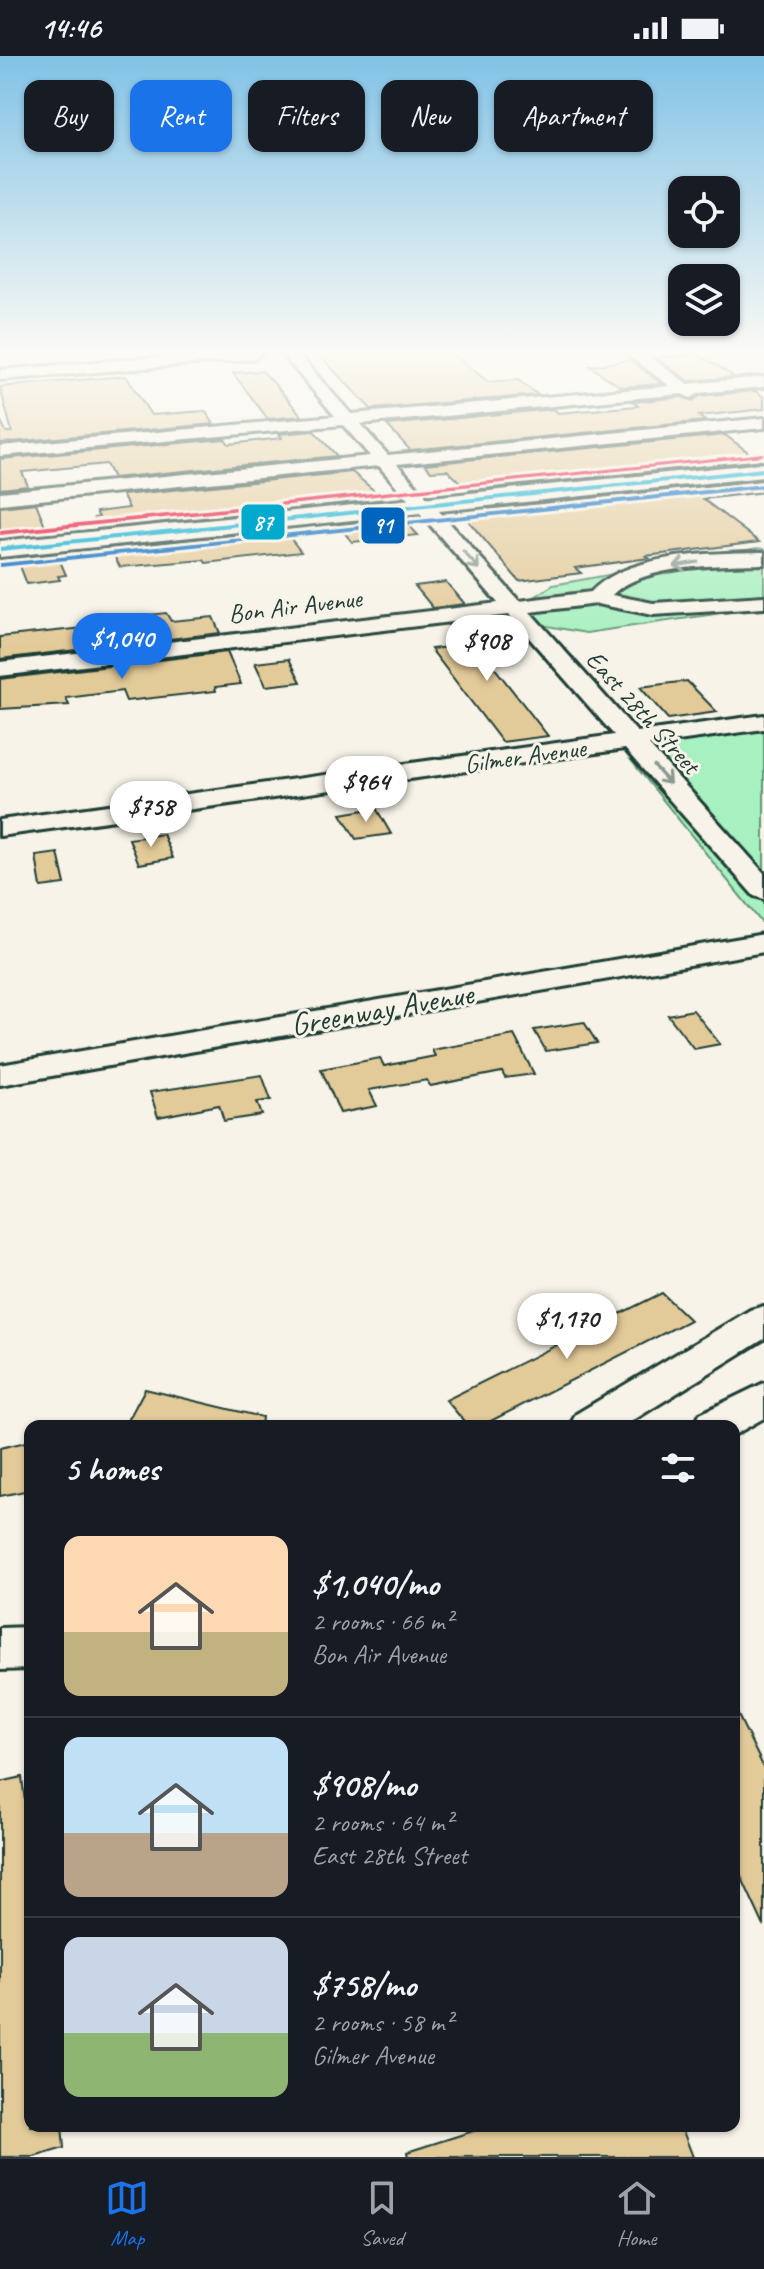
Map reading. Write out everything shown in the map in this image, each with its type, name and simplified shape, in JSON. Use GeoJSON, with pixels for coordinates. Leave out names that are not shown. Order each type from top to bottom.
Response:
{"type":"FeatureCollection","features":[{"type":"Feature","properties":{"kind":"main road"},"geometry":{"type":"LineString","coordinates":[[0,549],[764,470]]}},
{"type":"Feature","properties":{"kind":"street","name":"East 28th Street"},"geometry":{"type":"LineString","coordinates":[[375,452],[764,890]]}},
{"type":"Feature","properties":{"kind":"street"},"geometry":{"type":"LineString","coordinates":[[0,498],[474,452]]}},
{"type":"Feature","properties":{"kind":"street","name":"Bon Air Avenue"},"geometry":{"type":"LineString","coordinates":[[597,598],[609,583],[639,574],[710,561],[764,558]]}},
{"type":"Feature","properties":{"kind":"street","name":"Bon Air Avenue"},"geometry":{"type":"LineString","coordinates":[[0,669],[597,598],[653,609],[764,602]]}},
{"type":"Feature","properties":{"kind":"street","name":"Gilmer Avenue"},"geometry":{"type":"LineString","coordinates":[[0,828],[764,722]]}},
{"type":"Feature","properties":{"kind":"street","name":"Greenway Avenue"},"geometry":{"type":"LineString","coordinates":[[0,1075],[764,943]]}},
{"type":"Feature","properties":{"kind":"street"},"geometry":{"type":"LineString","coordinates":[[601,1420],[764,1320]]}},
{"type":"Feature","properties":{"kind":"street"},"geometry":{"type":"LineString","coordinates":[[726,1420],[764,1399]]}},
{"type":"Feature","properties":{"kind":"street"},"geometry":{"type":"LineString","coordinates":[[0,1649],[24,1648]]}},
{"type":"Feature","properties":{"kind":"green space"},"geometry":{"type":"Polygon","coordinates":[[[764,549],[764,607],[586,633],[503,618],[553,585],[764,549]]]}},
{"type":"Feature","properties":{"kind":"green space"},"geometry":{"type":"Polygon","coordinates":[[[764,729],[764,922],[761,922],[622,749],[764,729]]]}},
{"type":"Feature","properties":{"kind":"building"},"geometry":{"type":"Polygon","coordinates":[[[78,452],[333,452],[337,456],[113,478],[106,464],[22,472],[28,486],[0,489],[0,459],[78,452]]]}},
{"type":"Feature","properties":{"kind":"building"},"geometry":{"type":"Polygon","coordinates":[[[549,452],[748,452],[759,460],[469,490],[447,470],[431,471],[425,464],[549,452]]]}},
{"type":"Feature","properties":{"kind":"building"},"geometry":{"type":"Polygon","coordinates":[[[352,472],[384,499],[266,507],[269,511],[99,528],[94,518],[99,517],[96,512],[129,508],[122,495],[352,472]]]}},
{"type":"Feature","properties":{"kind":"building"},"geometry":{"type":"Polygon","coordinates":[[[764,480],[764,492],[703,499],[759,542],[646,556],[649,558],[575,568],[581,573],[519,581],[466,518],[496,516],[489,509],[764,480]]]}},
{"type":"Feature","properties":{"kind":"building"},"geometry":{"type":"Polygon","coordinates":[[[36,503],[48,533],[8,537],[5,530],[0,530],[0,507],[36,503]]]}},
{"type":"Feature","properties":{"kind":"building"},"geometry":{"type":"Polygon","coordinates":[[[402,518],[418,535],[352,542],[338,525],[402,518]]]}},
{"type":"Feature","properties":{"kind":"building"},"geometry":{"type":"Polygon","coordinates":[[[284,530],[301,552],[206,563],[204,560],[120,567],[110,548],[284,530]]]}},
{"type":"Feature","properties":{"kind":"building"},"geometry":{"type":"Polygon","coordinates":[[[57,554],[66,575],[58,576],[60,580],[27,584],[17,558],[57,554]]]}},
{"type":"Feature","properties":{"kind":"building"},"geometry":{"type":"Polygon","coordinates":[[[446,582],[465,604],[433,608],[415,586],[446,582]]]}},
{"type":"Feature","properties":{"kind":"building"},"geometry":{"type":"Polygon","coordinates":[[[166,613],[171,621],[213,617],[220,633],[0,659],[0,637],[141,622],[138,616],[166,613]]]}},
{"type":"Feature","properties":{"kind":"building"},"geometry":{"type":"Polygon","coordinates":[[[480,621],[505,650],[483,653],[548,736],[502,742],[431,649],[465,645],[448,625],[480,621]]]}},
{"type":"Feature","properties":{"kind":"building"},"geometry":{"type":"Polygon","coordinates":[[[227,652],[241,684],[215,687],[216,691],[126,701],[122,691],[66,698],[69,705],[0,709],[0,679],[227,652]]]}},
{"type":"Feature","properties":{"kind":"building"},"geometry":{"type":"Polygon","coordinates":[[[289,659],[301,682],[266,686],[255,663],[289,659]]]}},
{"type":"Feature","properties":{"kind":"building"},"geometry":{"type":"Polygon","coordinates":[[[687,681],[717,712],[668,719],[640,687],[687,681]]]}},
{"type":"Feature","properties":{"kind":"building"},"geometry":{"type":"Polygon","coordinates":[[[376,808],[391,834],[356,839],[341,814],[376,808]]]}},
{"type":"Feature","properties":{"kind":"building"},"geometry":{"type":"Polygon","coordinates":[[[163,834],[173,858],[139,864],[129,839],[163,834]]]}},
{"type":"Feature","properties":{"kind":"building"},"geometry":{"type":"Polygon","coordinates":[[[58,853],[65,884],[41,887],[36,856],[58,853]]]}},
{"type":"Feature","properties":{"kind":"building"},"geometry":{"type":"Polygon","coordinates":[[[693,1010],[720,1044],[694,1049],[668,1015],[693,1010]]]}},
{"type":"Feature","properties":{"kind":"building"},"geometry":{"type":"Polygon","coordinates":[[[584,1022],[597,1043],[546,1051],[534,1030],[584,1022]]]}},
{"type":"Feature","properties":{"kind":"building"},"geometry":{"type":"Polygon","coordinates":[[[514,1035],[534,1074],[505,1078],[502,1072],[430,1086],[427,1080],[369,1090],[377,1106],[340,1113],[321,1069],[380,1058],[384,1066],[435,1056],[432,1050],[514,1035]]]}},
{"type":"Feature","properties":{"kind":"building"},"geometry":{"type":"Polygon","coordinates":[[[262,1075],[271,1100],[257,1102],[262,1115],[224,1121],[219,1105],[158,1117],[150,1092],[262,1075]]]}},
{"type":"Feature","properties":{"kind":"building"},"geometry":{"type":"Polygon","coordinates":[[[662,1293],[690,1320],[493,1420],[463,1420],[446,1400],[662,1293]]]}},
{"type":"Feature","properties":{"kind":"building"},"geometry":{"type":"Polygon","coordinates":[[[145,1389],[262,1417],[262,1420],[128,1420],[145,1389]]]}},
{"type":"Feature","properties":{"kind":"building"},"geometry":{"type":"Polygon","coordinates":[[[24,1442],[24,1491],[0,1496],[0,1448],[24,1442]]]}},
{"type":"Feature","properties":{"kind":"building"},"geometry":{"type":"Polygon","coordinates":[[[740,1719],[764,1768],[764,1926],[740,1874],[740,1719]]]}},
{"type":"Feature","properties":{"kind":"building"},"geometry":{"type":"Polygon","coordinates":[[[22,1777],[24,1794],[24,2132],[63,2132],[64,2148],[34,2157],[0,2157],[0,1782],[22,1777]]]}},
{"type":"Feature","properties":{"kind":"building"},"geometry":{"type":"Polygon","coordinates":[[[470,2132],[683,2132],[693,2157],[408,2157],[407,2152],[470,2132]]]}},
{"type":"Feature","properties":{"kind":"transit line"},"geometry":{"type":"LineString","coordinates":[[0,533],[762,454]]}},
{"type":"Feature","properties":{"kind":"transit line","name":"87"},"geometry":{"type":"LineString","coordinates":[[0,549],[764,470]]}},
{"type":"Feature","properties":{"kind":"transit line","name":"91"},"geometry":{"type":"LineString","coordinates":[[2,565],[764,486]]}}]}
